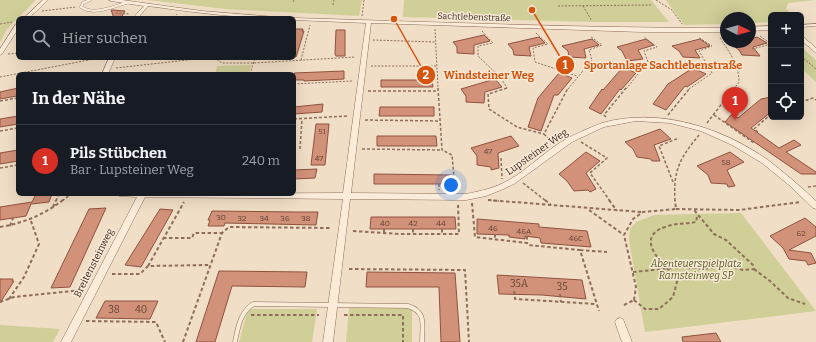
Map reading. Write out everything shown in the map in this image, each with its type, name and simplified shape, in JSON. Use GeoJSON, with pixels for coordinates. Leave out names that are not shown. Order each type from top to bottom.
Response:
{"type":"FeatureCollection","features":[{"type":"Feature","properties":{"kind":"street"},"geometry":{"type":"LineString","coordinates":[[28,16],[46,0]]}},
{"type":"Feature","properties":{"kind":"street"},"geometry":{"type":"LineString","coordinates":[[111,0],[248,16]]}},
{"type":"Feature","properties":{"kind":"street"},"geometry":{"type":"LineString","coordinates":[[136,16],[147,5]]}},
{"type":"Feature","properties":{"kind":"street","name":"Sachtlebenstraße"},"geometry":{"type":"LineString","coordinates":[[296,19],[642,30],[720,30]]}},
{"type":"Feature","properties":{"kind":"street"},"geometry":{"type":"LineString","coordinates":[[328,342],[369,21]]}},
{"type":"Feature","properties":{"kind":"street"},"geometry":{"type":"LineString","coordinates":[[804,26],[816,25]]}},
{"type":"Feature","properties":{"kind":"street"},"geometry":{"type":"LineString","coordinates":[[756,29],[768,28]]}},
{"type":"Feature","properties":{"kind":"street"},"geometry":{"type":"LineString","coordinates":[[3,53],[16,29]]}},
{"type":"Feature","properties":{"kind":"street"},"geometry":{"type":"LineString","coordinates":[[804,40],[816,50]]}},
{"type":"Feature","properties":{"kind":"street"},"geometry":{"type":"LineString","coordinates":[[106,72],[111,60]]}},
{"type":"Feature","properties":{"kind":"street","name":"Lupsteiner Weg"},"geometry":{"type":"LineString","coordinates":[[296,196],[466,197],[484,194],[511,183],[569,140],[588,130],[620,121],[644,119],[691,126],[740,145],[785,176],[816,206]]}},
{"type":"Feature","properties":{"kind":"street","name":"Breitensteinweg"},"geometry":{"type":"LineString","coordinates":[[66,342],[141,196]]}},
{"type":"Feature","properties":{"kind":"street"},"geometry":{"type":"LineString","coordinates":[[620,322],[627,342]]}},
{"type":"Feature","properties":{"kind":"lane"},"geometry":{"type":"LineString","coordinates":[[90,0],[82,6],[83,10],[88,11],[129,2]]}},
{"type":"Feature","properties":{"kind":"lane"},"geometry":{"type":"LineString","coordinates":[[235,342],[243,313],[248,306],[253,304],[408,306],[418,310],[422,317],[422,342]]}},
{"type":"Feature","properties":{"kind":"path"},"geometry":{"type":"LineString","coordinates":[[333,5],[334,0]]}},
{"type":"Feature","properties":{"kind":"path"},"geometry":{"type":"LineString","coordinates":[[362,16],[364,0]]}},
{"type":"Feature","properties":{"kind":"path"},"geometry":{"type":"LineString","coordinates":[[656,0],[672,10],[684,26]]}},
{"type":"Feature","properties":{"kind":"path"},"geometry":{"type":"LineString","coordinates":[[558,6],[652,5]]}},
{"type":"Feature","properties":{"kind":"path"},"geometry":{"type":"LineString","coordinates":[[32,13],[82,6]]}},
{"type":"Feature","properties":{"kind":"path"},"geometry":{"type":"LineString","coordinates":[[583,6],[594,24]]}},
{"type":"Feature","properties":{"kind":"path"},"geometry":{"type":"LineString","coordinates":[[110,13],[136,16]]}},
{"type":"Feature","properties":{"kind":"path"},"geometry":{"type":"LineString","coordinates":[[0,24],[16,21]]}},
{"type":"Feature","properties":{"kind":"path"},"geometry":{"type":"LineString","coordinates":[[301,60],[311,23]]}},
{"type":"Feature","properties":{"kind":"path"},"geometry":{"type":"LineString","coordinates":[[434,27],[442,150]]}},
{"type":"Feature","properties":{"kind":"path"},"geometry":{"type":"LineString","coordinates":[[480,29],[493,42],[478,46],[478,56],[500,78],[507,88],[488,94],[489,109],[517,127],[544,134],[554,144]]}},
{"type":"Feature","properties":{"kind":"path"},"geometry":{"type":"LineString","coordinates":[[533,30],[548,44],[533,48],[535,62],[577,76]]}},
{"type":"Feature","properties":{"kind":"path"},"geometry":{"type":"LineString","coordinates":[[544,134],[559,101],[577,76],[592,60],[589,50],[602,45],[586,32]]}},
{"type":"Feature","properties":{"kind":"path"},"geometry":{"type":"LineString","coordinates":[[756,33],[768,42]]}},
{"type":"Feature","properties":{"kind":"path"},"geometry":{"type":"LineString","coordinates":[[606,118],[604,115],[624,89],[648,62],[644,51],[657,47],[639,34]]}},
{"type":"Feature","properties":{"kind":"path"},"geometry":{"type":"LineString","coordinates":[[666,117],[690,88],[712,73],[699,51],[712,46],[695,34]]}},
{"type":"Feature","properties":{"kind":"path"},"geometry":{"type":"LineString","coordinates":[[373,40],[435,42]]}},
{"type":"Feature","properties":{"kind":"path"},"geometry":{"type":"LineString","coordinates":[[752,49],[768,45]]}},
{"type":"Feature","properties":{"kind":"path"},"geometry":{"type":"LineString","coordinates":[[705,125],[739,82],[740,74],[736,62],[727,48]]}},
{"type":"Feature","properties":{"kind":"path"},"geometry":{"type":"LineString","coordinates":[[3,53],[16,53]]}},
{"type":"Feature","properties":{"kind":"path"},"geometry":{"type":"LineString","coordinates":[[218,60],[222,63],[253,63],[355,57]]}},
{"type":"Feature","properties":{"kind":"path"},"geometry":{"type":"LineString","coordinates":[[804,59],[816,70]]}},
{"type":"Feature","properties":{"kind":"path"},"geometry":{"type":"LineString","coordinates":[[24,72],[88,60]]}},
{"type":"Feature","properties":{"kind":"path"},"geometry":{"type":"LineString","coordinates":[[113,68],[135,67],[160,62],[182,60]]}},
{"type":"Feature","properties":{"kind":"path"},"geometry":{"type":"LineString","coordinates":[[251,72],[254,60]]}},
{"type":"Feature","properties":{"kind":"path"},"geometry":{"type":"LineString","coordinates":[[371,66],[437,66]]}},
{"type":"Feature","properties":{"kind":"path"},"geometry":{"type":"LineString","coordinates":[[0,77],[16,74]]}},
{"type":"Feature","properties":{"kind":"path"},"geometry":{"type":"LineString","coordinates":[[296,84],[352,81]]}},
{"type":"Feature","properties":{"kind":"path"},"geometry":{"type":"LineString","coordinates":[[368,91],[438,91]]}},
{"type":"Feature","properties":{"kind":"path"},"geometry":{"type":"LineString","coordinates":[[0,101],[16,98]]}},
{"type":"Feature","properties":{"kind":"path"},"geometry":{"type":"LineString","coordinates":[[804,101],[813,98],[816,100]]}},
{"type":"Feature","properties":{"kind":"path"},"geometry":{"type":"LineString","coordinates":[[714,115],[754,143]]}},
{"type":"Feature","properties":{"kind":"path"},"geometry":{"type":"LineString","coordinates":[[296,119],[347,116]]}},
{"type":"Feature","properties":{"kind":"path"},"geometry":{"type":"LineString","coordinates":[[758,132],[754,129],[768,117]]}},
{"type":"Feature","properties":{"kind":"path"},"geometry":{"type":"LineString","coordinates":[[300,149],[302,119]]}},
{"type":"Feature","properties":{"kind":"path"},"geometry":{"type":"LineString","coordinates":[[365,120],[440,120]]}},
{"type":"Feature","properties":{"kind":"path"},"geometry":{"type":"LineString","coordinates":[[0,131],[16,128]]}},
{"type":"Feature","properties":{"kind":"path"},"geometry":{"type":"LineString","coordinates":[[676,209],[674,183],[676,166],[700,133]]}},
{"type":"Feature","properties":{"kind":"path"},"geometry":{"type":"LineString","coordinates":[[674,183],[659,146],[679,138]]}},
{"type":"Feature","properties":{"kind":"path"},"geometry":{"type":"LineString","coordinates":[[579,141],[607,158],[590,173],[617,212]]}},
{"type":"Feature","properties":{"kind":"path"},"geometry":{"type":"LineString","coordinates":[[362,149],[442,150],[452,155],[455,191]]}},
{"type":"Feature","properties":{"kind":"path"},"geometry":{"type":"LineString","coordinates":[[501,158],[502,181]]}},
{"type":"Feature","properties":{"kind":"path"},"geometry":{"type":"LineString","coordinates":[[0,168],[16,165]]}},
{"type":"Feature","properties":{"kind":"path"},"geometry":{"type":"LineString","coordinates":[[523,183],[551,205]]}},
{"type":"Feature","properties":{"kind":"path"},"geometry":{"type":"LineString","coordinates":[[439,184],[439,190]]}},
{"type":"Feature","properties":{"kind":"path"},"geometry":{"type":"LineString","coordinates":[[806,187],[816,186]]}},
{"type":"Feature","properties":{"kind":"path"},"geometry":{"type":"LineString","coordinates":[[53,208],[57,196]]}},
{"type":"Feature","properties":{"kind":"path"},"geometry":{"type":"LineString","coordinates":[[0,227],[31,221],[53,208],[68,196]]}},
{"type":"Feature","properties":{"kind":"path"},"geometry":{"type":"LineString","coordinates":[[108,274],[140,274],[148,266],[185,200]]}},
{"type":"Feature","properties":{"kind":"path"},"geometry":{"type":"LineString","coordinates":[[482,200],[617,212],[643,212],[676,209],[739,210],[803,202]]}},
{"type":"Feature","properties":{"kind":"path"},"geometry":{"type":"LineString","coordinates":[[472,201],[474,237],[527,242],[528,245],[607,252]]}},
{"type":"Feature","properties":{"kind":"path"},"geometry":{"type":"LineString","coordinates":[[353,231],[413,234],[459,234],[457,202]]}},
{"type":"Feature","properties":{"kind":"path"},"geometry":{"type":"LineString","coordinates":[[588,209],[624,235]]}},
{"type":"Feature","properties":{"kind":"path"},"geometry":{"type":"LineString","coordinates":[[694,210],[697,216],[714,234],[729,243],[753,265],[754,269],[770,281],[788,298],[805,304]]}},
{"type":"Feature","properties":{"kind":"path"},"geometry":{"type":"LineString","coordinates":[[634,300],[636,287],[624,235],[633,219],[643,212]]}},
{"type":"Feature","properties":{"kind":"path"},"geometry":{"type":"LineString","coordinates":[[634,300],[646,309],[659,309],[673,297],[678,278],[655,255],[651,247],[655,233],[668,226],[696,222],[697,216]]}},
{"type":"Feature","properties":{"kind":"path"},"geometry":{"type":"LineString","coordinates":[[10,226],[13,218]]}},
{"type":"Feature","properties":{"kind":"path"},"geometry":{"type":"LineString","coordinates":[[9,299],[24,277],[38,244],[31,221]]}},
{"type":"Feature","properties":{"kind":"path"},"geometry":{"type":"LineString","coordinates":[[183,342],[209,265],[222,233],[229,227],[331,228]]}},
{"type":"Feature","properties":{"kind":"path"},"geometry":{"type":"LineString","coordinates":[[413,229],[413,234]]}},
{"type":"Feature","properties":{"kind":"path"},"geometry":{"type":"LineString","coordinates":[[442,229],[442,234]]}},
{"type":"Feature","properties":{"kind":"path"},"geometry":{"type":"LineString","coordinates":[[164,238],[192,238],[194,233],[222,233]]}},
{"type":"Feature","properties":{"kind":"path"},"geometry":{"type":"LineString","coordinates":[[495,234],[496,239]]}},
{"type":"Feature","properties":{"kind":"path"},"geometry":{"type":"LineString","coordinates":[[527,236],[527,242]]}},
{"type":"Feature","properties":{"kind":"path"},"geometry":{"type":"LineString","coordinates":[[578,246],[599,311]]}},
{"type":"Feature","properties":{"kind":"path"},"geometry":{"type":"LineString","coordinates":[[148,266],[209,265]]}},
{"type":"Feature","properties":{"kind":"path"},"geometry":{"type":"LineString","coordinates":[[632,272],[651,272],[681,267],[705,270],[725,265],[743,270],[754,269]]}},
{"type":"Feature","properties":{"kind":"path"},"geometry":{"type":"LineString","coordinates":[[349,269],[465,270],[469,342]]}},
{"type":"Feature","properties":{"kind":"path"},"geometry":{"type":"LineString","coordinates":[[0,302],[14,297],[82,290]]}},
{"type":"Feature","properties":{"kind":"path"},"geometry":{"type":"LineString","coordinates":[[514,291],[515,299],[596,304]]}},
{"type":"Feature","properties":{"kind":"path"},"geometry":{"type":"LineString","coordinates":[[560,294],[561,302]]}},
{"type":"Feature","properties":{"kind":"path"},"geometry":{"type":"LineString","coordinates":[[624,305],[634,300]]}},
{"type":"Feature","properties":{"kind":"path"},"geometry":{"type":"LineString","coordinates":[[344,315],[403,314],[403,342]]}},
{"type":"Feature","properties":{"kind":"path"},"geometry":{"type":"LineString","coordinates":[[247,315],[319,315]]}},
{"type":"Feature","properties":{"kind":"path"},"geometry":{"type":"LineString","coordinates":[[84,321],[156,322],[165,342]]}},
{"type":"Feature","properties":{"kind":"green space"},"geometry":{"type":"Polygon","coordinates":[[[0,0],[36,0],[20,16],[16,16],[16,20],[7,29],[0,43],[0,0]]]}},
{"type":"Feature","properties":{"kind":"green space"},"geometry":{"type":"Polygon","coordinates":[[[148,0],[362,0],[359,16],[226,9],[148,0]]]}},
{"type":"Feature","properties":{"kind":"green space"},"geometry":{"type":"Polygon","coordinates":[[[404,0],[651,0],[669,22],[592,22],[403,17],[404,0]]]}},
{"type":"Feature","properties":{"kind":"green space"},"geometry":{"type":"Polygon","coordinates":[[[666,0],[816,0],[788,3],[786,9],[790,12],[768,12],[768,22],[756,23],[756,12],[720,12],[720,24],[684,25],[666,0]]]}},
{"type":"Feature","properties":{"kind":"green space"},"geometry":{"type":"Polygon","coordinates":[[[804,50],[816,60],[816,82],[804,71],[804,50]]]}},
{"type":"Feature","properties":{"kind":"green space"},"geometry":{"type":"Polygon","coordinates":[[[251,65],[249,72],[216,72],[217,66],[251,65]]]}},
{"type":"Feature","properties":{"kind":"green space","name":"Abenteuerspielplatz Ramsteinweg SP"},"geometry":{"type":"Polygon","coordinates":[[[741,213],[816,311],[645,332],[629,240],[630,229],[636,222],[654,215],[741,213]]]}},
{"type":"Feature","properties":{"kind":"green space"},"geometry":{"type":"Polygon","coordinates":[[[412,307],[412,342],[346,342],[349,308],[412,307]]]}},
{"type":"Feature","properties":{"kind":"green space"},"geometry":{"type":"Polygon","coordinates":[[[248,309],[317,309],[312,342],[239,342],[248,309]]]}},
{"type":"Feature","properties":{"kind":"green space"},"geometry":{"type":"Polygon","coordinates":[[[0,325],[60,329],[53,342],[0,342],[0,325]]]}},
{"type":"Feature","properties":{"kind":"building"},"geometry":{"type":"Polygon","coordinates":[[[111,10],[125,11],[122,16],[113,16],[111,10]]]}},
{"type":"Feature","properties":{"kind":"building"},"geometry":{"type":"Polygon","coordinates":[[[296,29],[303,29],[302,31],[304,31],[296,57],[296,29]]]}},
{"type":"Feature","properties":{"kind":"building"},"geometry":{"type":"Polygon","coordinates":[[[336,30],[345,30],[345,56],[336,56],[335,54],[336,30]]]}},
{"type":"Feature","properties":{"kind":"building"},"geometry":{"type":"Polygon","coordinates":[[[484,35],[490,41],[474,45],[474,54],[457,53],[457,47],[453,42],[484,35]]]}},
{"type":"Feature","properties":{"kind":"building"},"geometry":{"type":"Polygon","coordinates":[[[539,37],[545,43],[529,47],[531,56],[514,55],[513,50],[508,44],[539,37]]]}},
{"type":"Feature","properties":{"kind":"building"},"geometry":{"type":"Polygon","coordinates":[[[757,37],[767,43],[756,46],[757,37]]]}},
{"type":"Feature","properties":{"kind":"building"},"geometry":{"type":"Polygon","coordinates":[[[592,39],[599,45],[584,49],[586,58],[569,57],[568,51],[562,46],[592,39]]]}},
{"type":"Feature","properties":{"kind":"building"},"geometry":{"type":"Polygon","coordinates":[[[646,39],[654,45],[638,50],[643,59],[627,61],[622,51],[617,47],[646,39]]]}},
{"type":"Feature","properties":{"kind":"building"},"geometry":{"type":"Polygon","coordinates":[[[700,39],[710,46],[695,50],[700,58],[683,57],[679,51],[672,46],[700,39]]]}},
{"type":"Feature","properties":{"kind":"building"},"geometry":{"type":"Polygon","coordinates":[[[736,48],[754,48],[760,56],[742,55],[736,48]]]}},
{"type":"Feature","properties":{"kind":"building"},"geometry":{"type":"Polygon","coordinates":[[[623,67],[636,73],[621,90],[620,89],[601,114],[589,108],[602,89],[603,90],[623,67]]]}},
{"type":"Feature","properties":{"kind":"building"},"geometry":{"type":"Polygon","coordinates":[[[693,68],[706,74],[687,87],[685,86],[666,110],[653,104],[668,84],[693,68]]]}},
{"type":"Feature","properties":{"kind":"building"},"geometry":{"type":"Polygon","coordinates":[[[344,71],[344,79],[296,80],[296,73],[344,71]]]}},
{"type":"Feature","properties":{"kind":"building"},"geometry":{"type":"Polygon","coordinates":[[[559,73],[572,78],[558,95],[554,95],[541,131],[528,127],[538,98],[559,73]]]}},
{"type":"Feature","properties":{"kind":"building"},"geometry":{"type":"Polygon","coordinates":[[[495,79],[502,87],[485,92],[484,103],[466,102],[466,96],[461,89],[495,79]]]}},
{"type":"Feature","properties":{"kind":"building"},"geometry":{"type":"Polygon","coordinates":[[[381,80],[432,80],[433,87],[381,87],[381,80]]]}},
{"type":"Feature","properties":{"kind":"building"},"geometry":{"type":"Polygon","coordinates":[[[16,88],[16,96],[0,99],[0,92],[16,88]]]}},
{"type":"Feature","properties":{"kind":"building"},"geometry":{"type":"Polygon","coordinates":[[[768,98],[768,114],[751,128],[779,148],[794,140],[801,145],[786,152],[816,172],[816,174],[801,174],[725,122],[731,115],[738,118],[761,99],[768,98]]]}},
{"type":"Feature","properties":{"kind":"building"},"geometry":{"type":"Polygon","coordinates":[[[323,104],[322,112],[296,114],[296,107],[323,104]]]}},
{"type":"Feature","properties":{"kind":"building"},"geometry":{"type":"Polygon","coordinates":[[[380,107],[434,107],[434,116],[379,116],[380,107]]]}},
{"type":"Feature","properties":{"kind":"building"},"geometry":{"type":"Polygon","coordinates":[[[16,116],[16,124],[0,127],[0,119],[16,116]]]}},
{"type":"Feature","properties":{"kind":"building"},"geometry":{"type":"Polygon","coordinates":[[[316,124],[329,124],[325,165],[311,165],[316,124]]]}},
{"type":"Feature","properties":{"kind":"building"},"geometry":{"type":"Polygon","coordinates":[[[660,129],[671,139],[654,145],[660,161],[652,161],[651,159],[637,157],[633,149],[625,142],[660,129]]]}},
{"type":"Feature","properties":{"kind":"building"},"geometry":{"type":"Polygon","coordinates":[[[377,136],[436,136],[437,146],[377,146],[377,136]]]}},
{"type":"Feature","properties":{"kind":"building"},"geometry":{"type":"Polygon","coordinates":[[[511,136],[519,146],[498,153],[499,168],[491,170],[491,167],[477,165],[477,156],[471,148],[511,136]]]}},
{"type":"Feature","properties":{"kind":"building"},"geometry":{"type":"Polygon","coordinates":[[[16,150],[16,161],[0,164],[0,153],[16,150]]]}},
{"type":"Feature","properties":{"kind":"building"},"geometry":{"type":"Polygon","coordinates":[[[586,152],[600,161],[586,173],[596,189],[590,192],[588,190],[574,191],[567,181],[559,174],[586,152]]]}},
{"type":"Feature","properties":{"kind":"building"},"geometry":{"type":"Polygon","coordinates":[[[730,152],[744,162],[727,170],[735,186],[728,187],[727,184],[711,183],[708,175],[697,166],[730,152]]]}},
{"type":"Feature","properties":{"kind":"building"},"geometry":{"type":"Polygon","coordinates":[[[317,169],[315,178],[296,179],[296,170],[317,169]]]}},
{"type":"Feature","properties":{"kind":"building"},"geometry":{"type":"Polygon","coordinates":[[[374,174],[452,175],[452,184],[374,184],[374,174]]]}},
{"type":"Feature","properties":{"kind":"building"},"geometry":{"type":"Polygon","coordinates":[[[35,196],[51,196],[49,202],[31,204],[26,216],[0,220],[0,207],[32,202],[35,196]]]}},
{"type":"Feature","properties":{"kind":"building"},"geometry":{"type":"Polygon","coordinates":[[[106,208],[70,287],[51,288],[89,209],[106,208]]]}},
{"type":"Feature","properties":{"kind":"building"},"geometry":{"type":"Polygon","coordinates":[[[160,209],[173,210],[141,267],[125,265],[160,209]]]}},
{"type":"Feature","properties":{"kind":"building"},"geometry":{"type":"Polygon","coordinates":[[[212,211],[318,212],[316,225],[225,223],[224,226],[208,226],[210,220],[208,220],[212,211]]]}},
{"type":"Feature","properties":{"kind":"building"},"geometry":{"type":"Polygon","coordinates":[[[371,217],[455,217],[456,229],[370,229],[371,217]]]}},
{"type":"Feature","properties":{"kind":"building"},"geometry":{"type":"Polygon","coordinates":[[[805,218],[816,227],[816,236],[789,250],[811,253],[816,263],[808,265],[806,261],[789,259],[783,248],[770,236],[805,218]]]}},
{"type":"Feature","properties":{"kind":"building"},"geometry":{"type":"Polygon","coordinates":[[[477,219],[539,224],[539,227],[587,231],[591,247],[541,243],[540,238],[525,236],[525,239],[509,237],[509,235],[477,234],[477,219]]]}},
{"type":"Feature","properties":{"kind":"building"},"geometry":{"type":"Polygon","coordinates":[[[219,271],[307,272],[305,287],[232,286],[215,342],[196,342],[219,271]]]}},
{"type":"Feature","properties":{"kind":"building"},"geometry":{"type":"Polygon","coordinates":[[[367,272],[455,273],[460,342],[441,342],[439,287],[366,287],[367,272]]]}},
{"type":"Feature","properties":{"kind":"building"},"geometry":{"type":"Polygon","coordinates":[[[497,275],[582,280],[586,299],[542,295],[499,294],[497,275]]]}},
{"type":"Feature","properties":{"kind":"building"},"geometry":{"type":"Polygon","coordinates":[[[0,279],[13,279],[12,281],[14,281],[0,303],[0,279]]]}},
{"type":"Feature","properties":{"kind":"building"},"geometry":{"type":"Polygon","coordinates":[[[105,301],[158,301],[150,319],[96,318],[105,301]]]}},
{"type":"Feature","properties":{"kind":"building"},"geometry":{"type":"Polygon","coordinates":[[[716,333],[721,342],[683,342],[682,337],[716,333]]]}},
{"type":"Feature","properties":{"kind":"place","name":"Sportanlage Sachtlebenstraße"},"geometry":{"type":"Point","coordinates":[532,10]}},
{"type":"Feature","properties":{"kind":"place","name":"Windsteiner Weg"},"geometry":{"type":"Point","coordinates":[394,19]}},
{"type":"Feature","properties":{"kind":"place","name":"Pils Stübchen"},"geometry":{"type":"Point","coordinates":[735,120]}}]}
